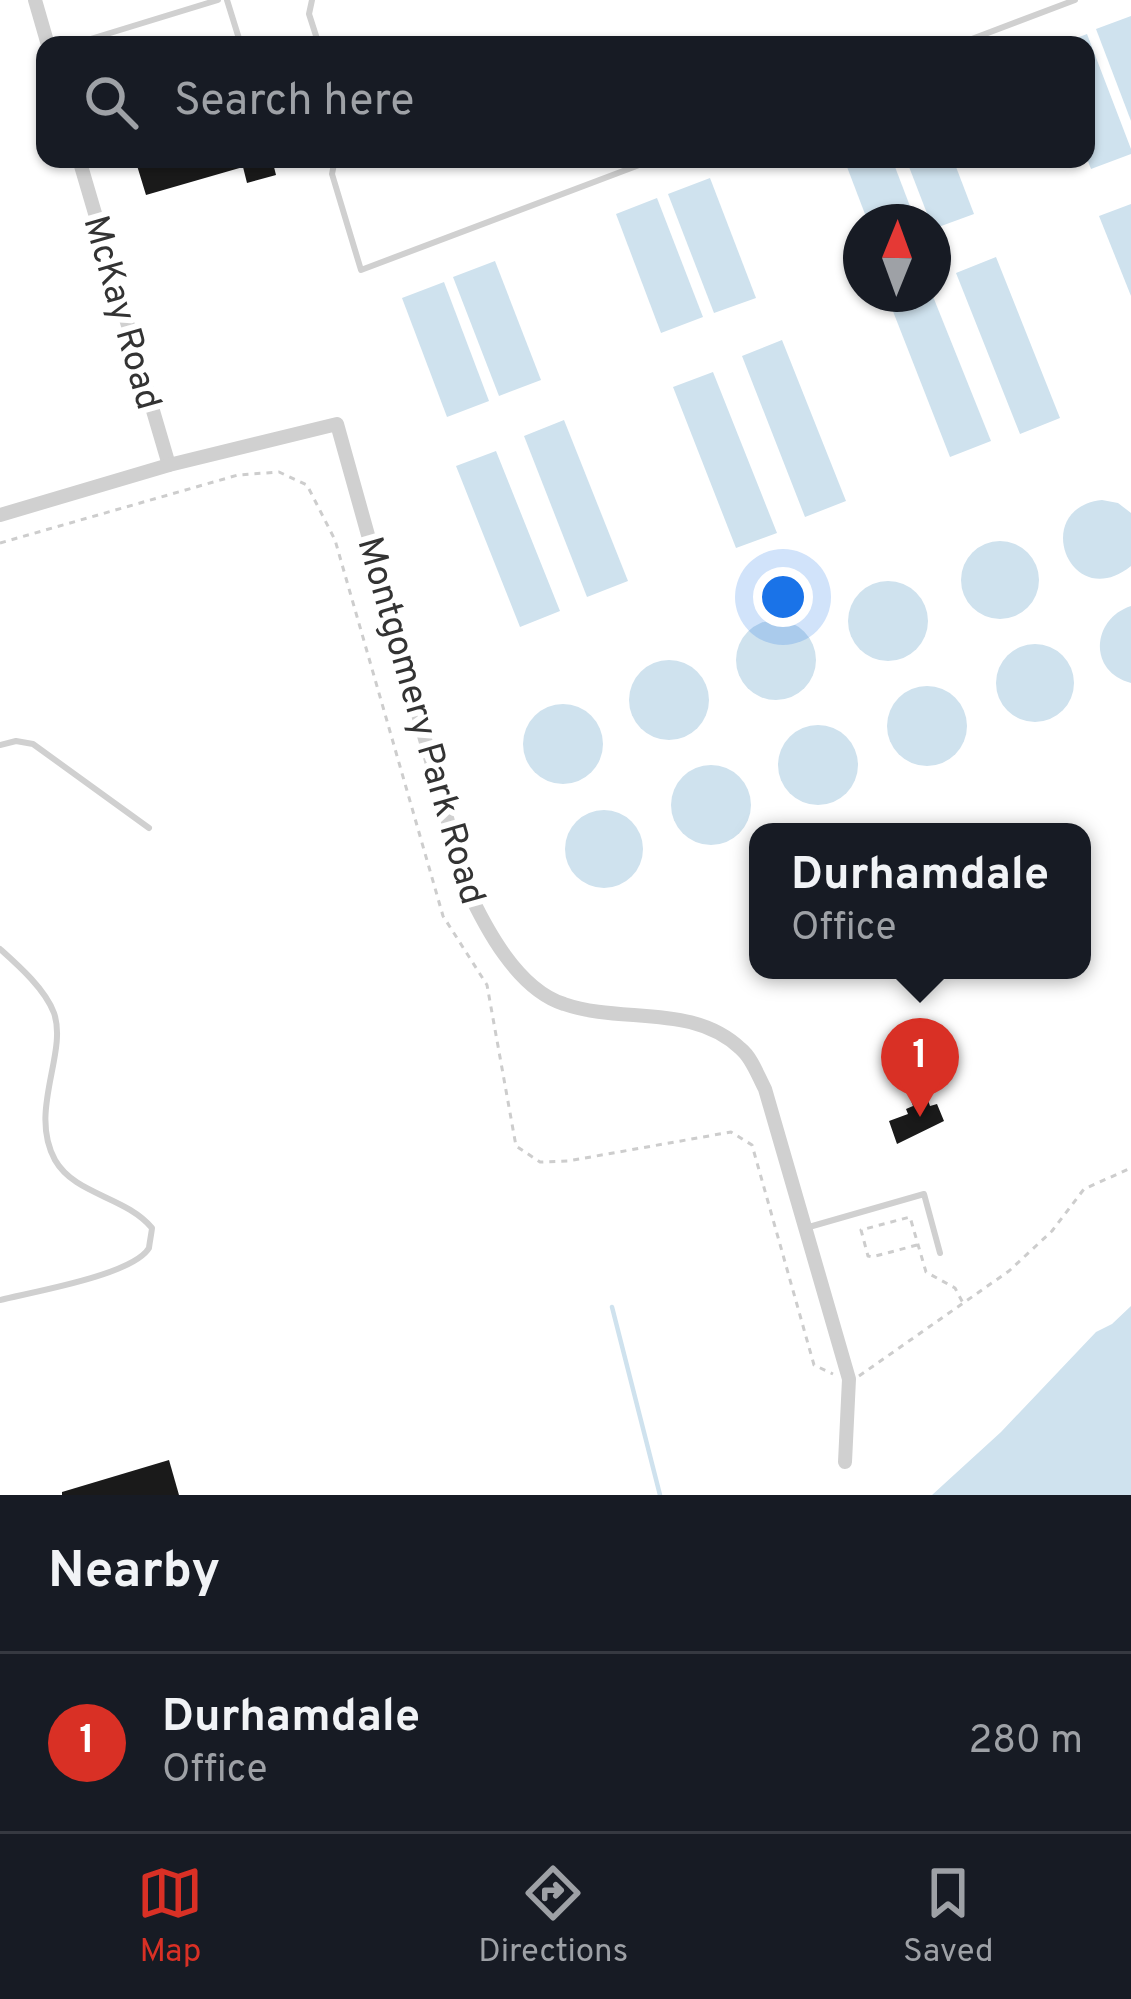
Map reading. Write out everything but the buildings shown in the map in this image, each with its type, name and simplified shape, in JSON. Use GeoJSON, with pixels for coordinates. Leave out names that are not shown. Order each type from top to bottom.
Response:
{"type":"FeatureCollection","features":[{"type":"Feature","properties":{"kind":"street"},"geometry":{"type":"LineString","coordinates":[[35,0],[45,36]]}},
{"type":"Feature","properties":{"kind":"street","name":"McKay Road"},"geometry":{"type":"LineString","coordinates":[[82,168],[169,465]]}},
{"type":"Feature","properties":{"kind":"street","name":"Montgomery Park Road"},"geometry":{"type":"LineString","coordinates":[[0,515],[169,465],[337,424],[466,886],[490,938],[522,975],[562,1004],[704,1024],[744,1051],[764,1089],[849,1379],[845,1462]]}},
{"type":"Feature","properties":{"kind":"lane"},"geometry":{"type":"LineString","coordinates":[[101,36],[222,0],[237,36]]}},
{"type":"Feature","properties":{"kind":"lane"},"geometry":{"type":"LineString","coordinates":[[312,0],[309,14],[316,36]]}},
{"type":"Feature","properties":{"kind":"lane"},"geometry":{"type":"LineString","coordinates":[[980,36],[1075,0]]}},
{"type":"Feature","properties":{"kind":"lane"},"geometry":{"type":"LineString","coordinates":[[333,168],[361,270],[631,168]]}},
{"type":"Feature","properties":{"kind":"lane"},"geometry":{"type":"LineString","coordinates":[[0,745],[16,741],[33,745],[149,828]]}},
{"type":"Feature","properties":{"kind":"lane"},"geometry":{"type":"LineString","coordinates":[[0,949],[42,993],[56,1016],[45,1105],[46,1141],[58,1165],[84,1187],[136,1210],[152,1228],[149,1247],[134,1261],[0,1300]]}},
{"type":"Feature","properties":{"kind":"lane"},"geometry":{"type":"LineString","coordinates":[[805,1228],[923,1194],[940,1253]]}},
{"type":"Feature","properties":{"kind":"path"},"geometry":{"type":"LineString","coordinates":[[849,1379],[860,1376],[1009,1271],[1052,1232],[1084,1189],[1131,1168]]}},
{"type":"Feature","properties":{"kind":"path"},"geometry":{"type":"LineString","coordinates":[[917,1245],[868,1256],[861,1230],[910,1217],[926,1272],[955,1288],[963,1303]]}},
{"type":"Feature","properties":{"kind":"water"},"geometry":{"type":"Polygon","coordinates":[[[1131,16],[1131,121],[1096,29],[1131,16]]]}},
{"type":"Feature","properties":{"kind":"water"},"geometry":{"type":"Polygon","coordinates":[[[1095,55],[1131,149],[1131,154],[1095,168],[1095,55]]]}},
{"type":"Feature","properties":{"kind":"water"},"geometry":{"type":"Polygon","coordinates":[[[847,168],[895,168],[909,204],[861,204],[847,168]]]}},
{"type":"Feature","properties":{"kind":"water"},"geometry":{"type":"Polygon","coordinates":[[[909,168],[956,168],[974,214],[951,222],[951,204],[923,204],[909,168]]]}},
{"type":"Feature","properties":{"kind":"water"},"geometry":{"type":"Polygon","coordinates":[[[710,178],[756,298],[714,313],[668,194],[710,178]]]}},
{"type":"Feature","properties":{"kind":"water"},"geometry":{"type":"Polygon","coordinates":[[[657,198],[703,317],[661,333],[616,214],[657,198]]]}},
{"type":"Feature","properties":{"kind":"water"},"geometry":{"type":"Polygon","coordinates":[[[1131,204],[1131,296],[1099,216],[1131,204]]]}},
{"type":"Feature","properties":{"kind":"water"},"geometry":{"type":"Polygon","coordinates":[[[996,257],[1060,418],[1020,434],[956,273],[996,257]]]}},
{"type":"Feature","properties":{"kind":"water"},"geometry":{"type":"Polygon","coordinates":[[[495,261],[541,380],[499,396],[453,277],[495,261]]]}},
{"type":"Feature","properties":{"kind":"water"},"geometry":{"type":"Polygon","coordinates":[[[444,282],[489,401],[447,417],[402,298],[444,282]]]}},
{"type":"Feature","properties":{"kind":"water"},"geometry":{"type":"Polygon","coordinates":[[[893,312],[939,312],[991,441],[950,457],[893,312]]]}},
{"type":"Feature","properties":{"kind":"water"},"geometry":{"type":"Polygon","coordinates":[[[782,340],[846,501],[805,517],[742,356],[782,340]]]}},
{"type":"Feature","properties":{"kind":"water"},"geometry":{"type":"Polygon","coordinates":[[[713,372],[777,533],[736,548],[673,387],[713,372]]]}},
{"type":"Feature","properties":{"kind":"water"},"geometry":{"type":"Polygon","coordinates":[[[564,420],[628,581],[587,597],[524,436],[564,420]]]}},
{"type":"Feature","properties":{"kind":"water"},"geometry":{"type":"Polygon","coordinates":[[[496,451],[560,611],[520,627],[456,466],[496,451]]]}},
{"type":"Feature","properties":{"kind":"water"},"geometry":{"type":"Polygon","coordinates":[[[1102,500],[1118,503],[1131,513],[1131,566],[1109,578],[1090,577],[1076,569],[1066,554],[1063,537],[1067,521],[1080,507],[1102,500]]]}},
{"type":"Feature","properties":{"kind":"water"},"geometry":{"type":"Polygon","coordinates":[[[1000,541],[1028,552],[1039,580],[1028,608],[1000,619],[972,608],[961,580],[972,552],[1000,541]]]}},
{"type":"Feature","properties":{"kind":"water"},"geometry":{"type":"Polygon","coordinates":[[[888,581],[916,593],[928,621],[916,649],[888,661],[860,649],[848,621],[860,593],[888,581]]]}},
{"type":"Feature","properties":{"kind":"water"},"geometry":{"type":"Polygon","coordinates":[[[1131,606],[1131,683],[1107,668],[1100,645],[1108,622],[1131,606]]]}},
{"type":"Feature","properties":{"kind":"water"},"geometry":{"type":"Polygon","coordinates":[[[776,620],[804,632],[816,660],[804,688],[776,700],[748,688],[736,660],[748,632],[776,620]]]}},
{"type":"Feature","properties":{"kind":"water"},"geometry":{"type":"Polygon","coordinates":[[[1035,644],[1063,655],[1074,683],[1063,711],[1035,722],[1007,711],[996,683],[1007,655],[1035,644]]]}},
{"type":"Feature","properties":{"kind":"water"},"geometry":{"type":"Polygon","coordinates":[[[669,660],[697,672],[709,700],[697,728],[669,740],[641,728],[629,700],[641,672],[669,660]]]}},
{"type":"Feature","properties":{"kind":"water"},"geometry":{"type":"Polygon","coordinates":[[[927,686],[955,698],[967,726],[955,754],[927,766],[899,754],[887,726],[899,698],[927,686]]]}},
{"type":"Feature","properties":{"kind":"water"},"geometry":{"type":"Polygon","coordinates":[[[563,704],[591,716],[603,744],[591,772],[563,784],[535,772],[523,744],[535,716],[563,704]]]}},
{"type":"Feature","properties":{"kind":"water"},"geometry":{"type":"Polygon","coordinates":[[[818,725],[846,737],[858,765],[846,793],[818,805],[790,793],[778,765],[790,737],[818,725]]]}},
{"type":"Feature","properties":{"kind":"water"},"geometry":{"type":"Polygon","coordinates":[[[711,765],[739,777],[751,805],[739,833],[711,845],[683,833],[671,805],[683,777],[711,765]]]}},
{"type":"Feature","properties":{"kind":"water"},"geometry":{"type":"Polygon","coordinates":[[[604,810],[632,821],[643,849],[632,877],[604,888],[576,877],[565,849],[576,821],[604,810]]]}},
{"type":"Feature","properties":{"kind":"water"},"geometry":{"type":"Polygon","coordinates":[[[1131,1306],[1131,1495],[932,1495],[1001,1432],[1096,1332],[1131,1306]]]}},
{"type":"Feature","properties":{"kind":"waterway"},"geometry":{"type":"LineString","coordinates":[[612,1307],[660,1495]]}},
{"type":"Feature","properties":{"kind":"place","name":"Durhamdale"},"geometry":{"type":"Point","coordinates":[920,1117]}}]}
